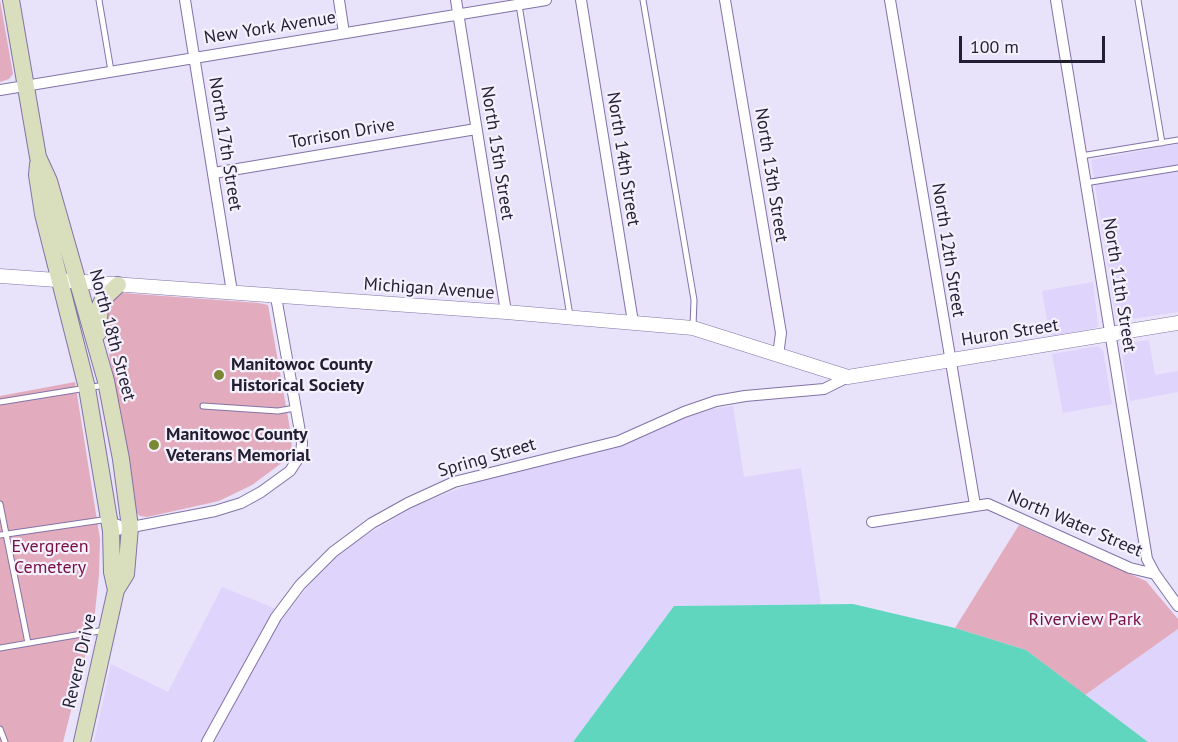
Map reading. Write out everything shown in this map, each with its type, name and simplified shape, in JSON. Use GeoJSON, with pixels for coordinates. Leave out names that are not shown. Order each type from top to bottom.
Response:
{"type":"FeatureCollection","features":[{"type":"Feature","properties":{"kind":"main road","name":"North 18th Street"},"geometry":{"type":"LineString","coordinates":[[11,0],[38,157],[37,176],[43,214],[58,281],[87,388],[110,525]]}},
{"type":"Feature","properties":{"kind":"main road","name":"North 18th Street"},"geometry":{"type":"LineString","coordinates":[[38,157],[49,181],[107,385],[121,459],[130,527]]}},
{"type":"Feature","properties":{"kind":"main road"},"geometry":{"type":"LineString","coordinates":[[97,349],[100,306],[103,299],[118,285]]}},
{"type":"Feature","properties":{"kind":"main road","name":"Revere Drive"},"geometry":{"type":"LineString","coordinates":[[110,525],[112,572],[116,590]]}},
{"type":"Feature","properties":{"kind":"main road","name":"Revere Drive"},"geometry":{"type":"LineString","coordinates":[[82,742],[116,590],[126,574],[130,527]]}},
{"type":"Feature","properties":{"kind":"street","name":"North 17th Street"},"geometry":{"type":"LineString","coordinates":[[185,0],[232,292]]}},
{"type":"Feature","properties":{"kind":"street"},"geometry":{"type":"LineString","coordinates":[[339,0],[344,33]]}},
{"type":"Feature","properties":{"kind":"street","name":"North 15th Street"},"geometry":{"type":"LineString","coordinates":[[456,0],[506,312]]}},
{"type":"Feature","properties":{"kind":"street","name":"New York Avenue"},"geometry":{"type":"LineString","coordinates":[[0,90],[519,2],[546,0]]}},
{"type":"Feature","properties":{"kind":"street","name":"North 14th Street"},"geometry":{"type":"LineString","coordinates":[[581,0],[633,322]]}},
{"type":"Feature","properties":{"kind":"street","name":"North 13th Street"},"geometry":{"type":"LineString","coordinates":[[725,0],[780,333],[778,355]]}},
{"type":"Feature","properties":{"kind":"street","name":"North 12th Street"},"geometry":{"type":"LineString","coordinates":[[890,0],[975,505]]}},
{"type":"Feature","properties":{"kind":"street","name":"North 11th Street"},"geometry":{"type":"LineString","coordinates":[[1056,0],[1147,560],[1155,574]]}},
{"type":"Feature","properties":{"kind":"street","name":"Torrison Drive"},"geometry":{"type":"LineString","coordinates":[[213,173],[476,129]]}},
{"type":"Feature","properties":{"kind":"street","name":"Michigan Avenue"},"geometry":{"type":"LineString","coordinates":[[0,276],[506,312],[693,328],[848,377]]}},
{"type":"Feature","properties":{"kind":"street"},"geometry":{"type":"LineString","coordinates":[[110,525],[130,527],[229,508],[261,492],[290,471],[302,454],[276,297]]}},
{"type":"Feature","properties":{"kind":"street","name":"Huron Street"},"geometry":{"type":"LineString","coordinates":[[848,377],[1178,323]]}},
{"type":"Feature","properties":{"kind":"street","name":"Spring Street"},"geometry":{"type":"LineString","coordinates":[[207,742],[276,617],[300,585],[333,552],[372,523],[454,482],[619,441],[684,412],[716,401],[824,389],[848,377]]}},
{"type":"Feature","properties":{"kind":"street","name":"North Water Street"},"geometry":{"type":"LineString","coordinates":[[872,522],[988,504],[1130,568],[1155,574],[1178,605]]}},
{"type":"Feature","properties":{"kind":"lane"},"geometry":{"type":"LineString","coordinates":[[99,0],[111,71]]}},
{"type":"Feature","properties":{"kind":"lane"},"geometry":{"type":"LineString","coordinates":[[643,0],[694,300],[693,328]]}},
{"type":"Feature","properties":{"kind":"lane"},"geometry":{"type":"LineString","coordinates":[[1138,0],[1162,143]]}},
{"type":"Feature","properties":{"kind":"lane"},"geometry":{"type":"LineString","coordinates":[[519,2],[570,317]]}},
{"type":"Feature","properties":{"kind":"lane"},"geometry":{"type":"LineString","coordinates":[[1082,156],[1178,140]]}},
{"type":"Feature","properties":{"kind":"lane"},"geometry":{"type":"LineString","coordinates":[[1086,183],[1178,168]]}},
{"type":"Feature","properties":{"kind":"lane"},"geometry":{"type":"LineString","coordinates":[[0,402],[107,385]]}},
{"type":"Feature","properties":{"kind":"lane"},"geometry":{"type":"LineString","coordinates":[[203,406],[278,411],[295,408]]}},
{"type":"Feature","properties":{"kind":"lane"},"geometry":{"type":"LineString","coordinates":[[0,504],[3,534],[28,643]]}},
{"type":"Feature","properties":{"kind":"lane"},"geometry":{"type":"LineString","coordinates":[[3,534],[110,525]]}},
{"type":"Feature","properties":{"kind":"lane"},"geometry":{"type":"LineString","coordinates":[[0,648],[107,629]]}},
{"type":"Feature","properties":{"kind":"lane"},"geometry":{"type":"LineString","coordinates":[[0,729],[5,742]]}},
{"type":"Feature","properties":{"kind":"shaded area"},"geometry":{"type":"Polygon","coordinates":[[[1178,144],[1178,312],[1119,321],[1116,318],[1091,160],[1178,144]]]}},
{"type":"Feature","properties":{"kind":"shaded area"},"geometry":{"type":"Polygon","coordinates":[[[1093,282],[1098,326],[1050,336],[1042,291],[1093,282]]]}},
{"type":"Feature","properties":{"kind":"shaded area"},"geometry":{"type":"Polygon","coordinates":[[[1149,340],[1155,375],[1178,371],[1178,392],[1130,401],[1121,347],[1129,343],[1149,340]]]}},
{"type":"Feature","properties":{"kind":"shaded area"},"geometry":{"type":"Polygon","coordinates":[[[1098,346],[1103,350],[1112,404],[1063,413],[1052,354],[1098,346]]]}},
{"type":"Feature","properties":{"kind":"shaded area"},"geometry":{"type":"Polygon","coordinates":[[[733,406],[744,477],[801,468],[821,604],[674,606],[573,742],[94,742],[111,664],[168,692],[222,587],[286,613],[327,564],[351,544],[419,504],[487,478],[622,445],[684,418],[711,409],[733,406]]]}},
{"type":"Feature","properties":{"kind":"shaded area"},"geometry":{"type":"Polygon","coordinates":[[[853,604],[955,628],[1026,650],[1148,742],[573,742],[674,606],[853,604]]]}},
{"type":"Feature","properties":{"kind":"shaded area"},"geometry":{"type":"Polygon","coordinates":[[[1178,629],[1178,742],[1148,742],[1085,695],[1178,629]]]}},
{"type":"Feature","properties":{"kind":"green space"},"geometry":{"type":"Polygon","coordinates":[[[0,0],[13,74],[9,79],[0,82],[0,0]]]}},
{"type":"Feature","properties":{"kind":"green space"},"geometry":{"type":"Polygon","coordinates":[[[123,293],[268,305],[292,440],[291,454],[283,462],[252,485],[219,501],[147,517],[137,513],[103,320],[110,297],[123,293]]]}},
{"type":"Feature","properties":{"kind":"green space","name":"Evergreen Cemetery"},"geometry":{"type":"Polygon","coordinates":[[[75,382],[100,539],[94,621],[63,742],[0,742],[0,396],[75,382]]]}},
{"type":"Feature","properties":{"kind":"green space","name":"Riverview Park"},"geometry":{"type":"Polygon","coordinates":[[[1019,525],[1146,581],[1178,619],[1178,629],[1085,695],[1026,650],[955,628],[1019,525]]]}},
{"type":"Feature","properties":{"kind":"place","name":"Manitowoc County Historical Society"},"geometry":{"type":"Point","coordinates":[219,375]}},
{"type":"Feature","properties":{"kind":"place","name":"Manitowoc County Veterans Memorial"},"geometry":{"type":"Point","coordinates":[154,445]}}]}
